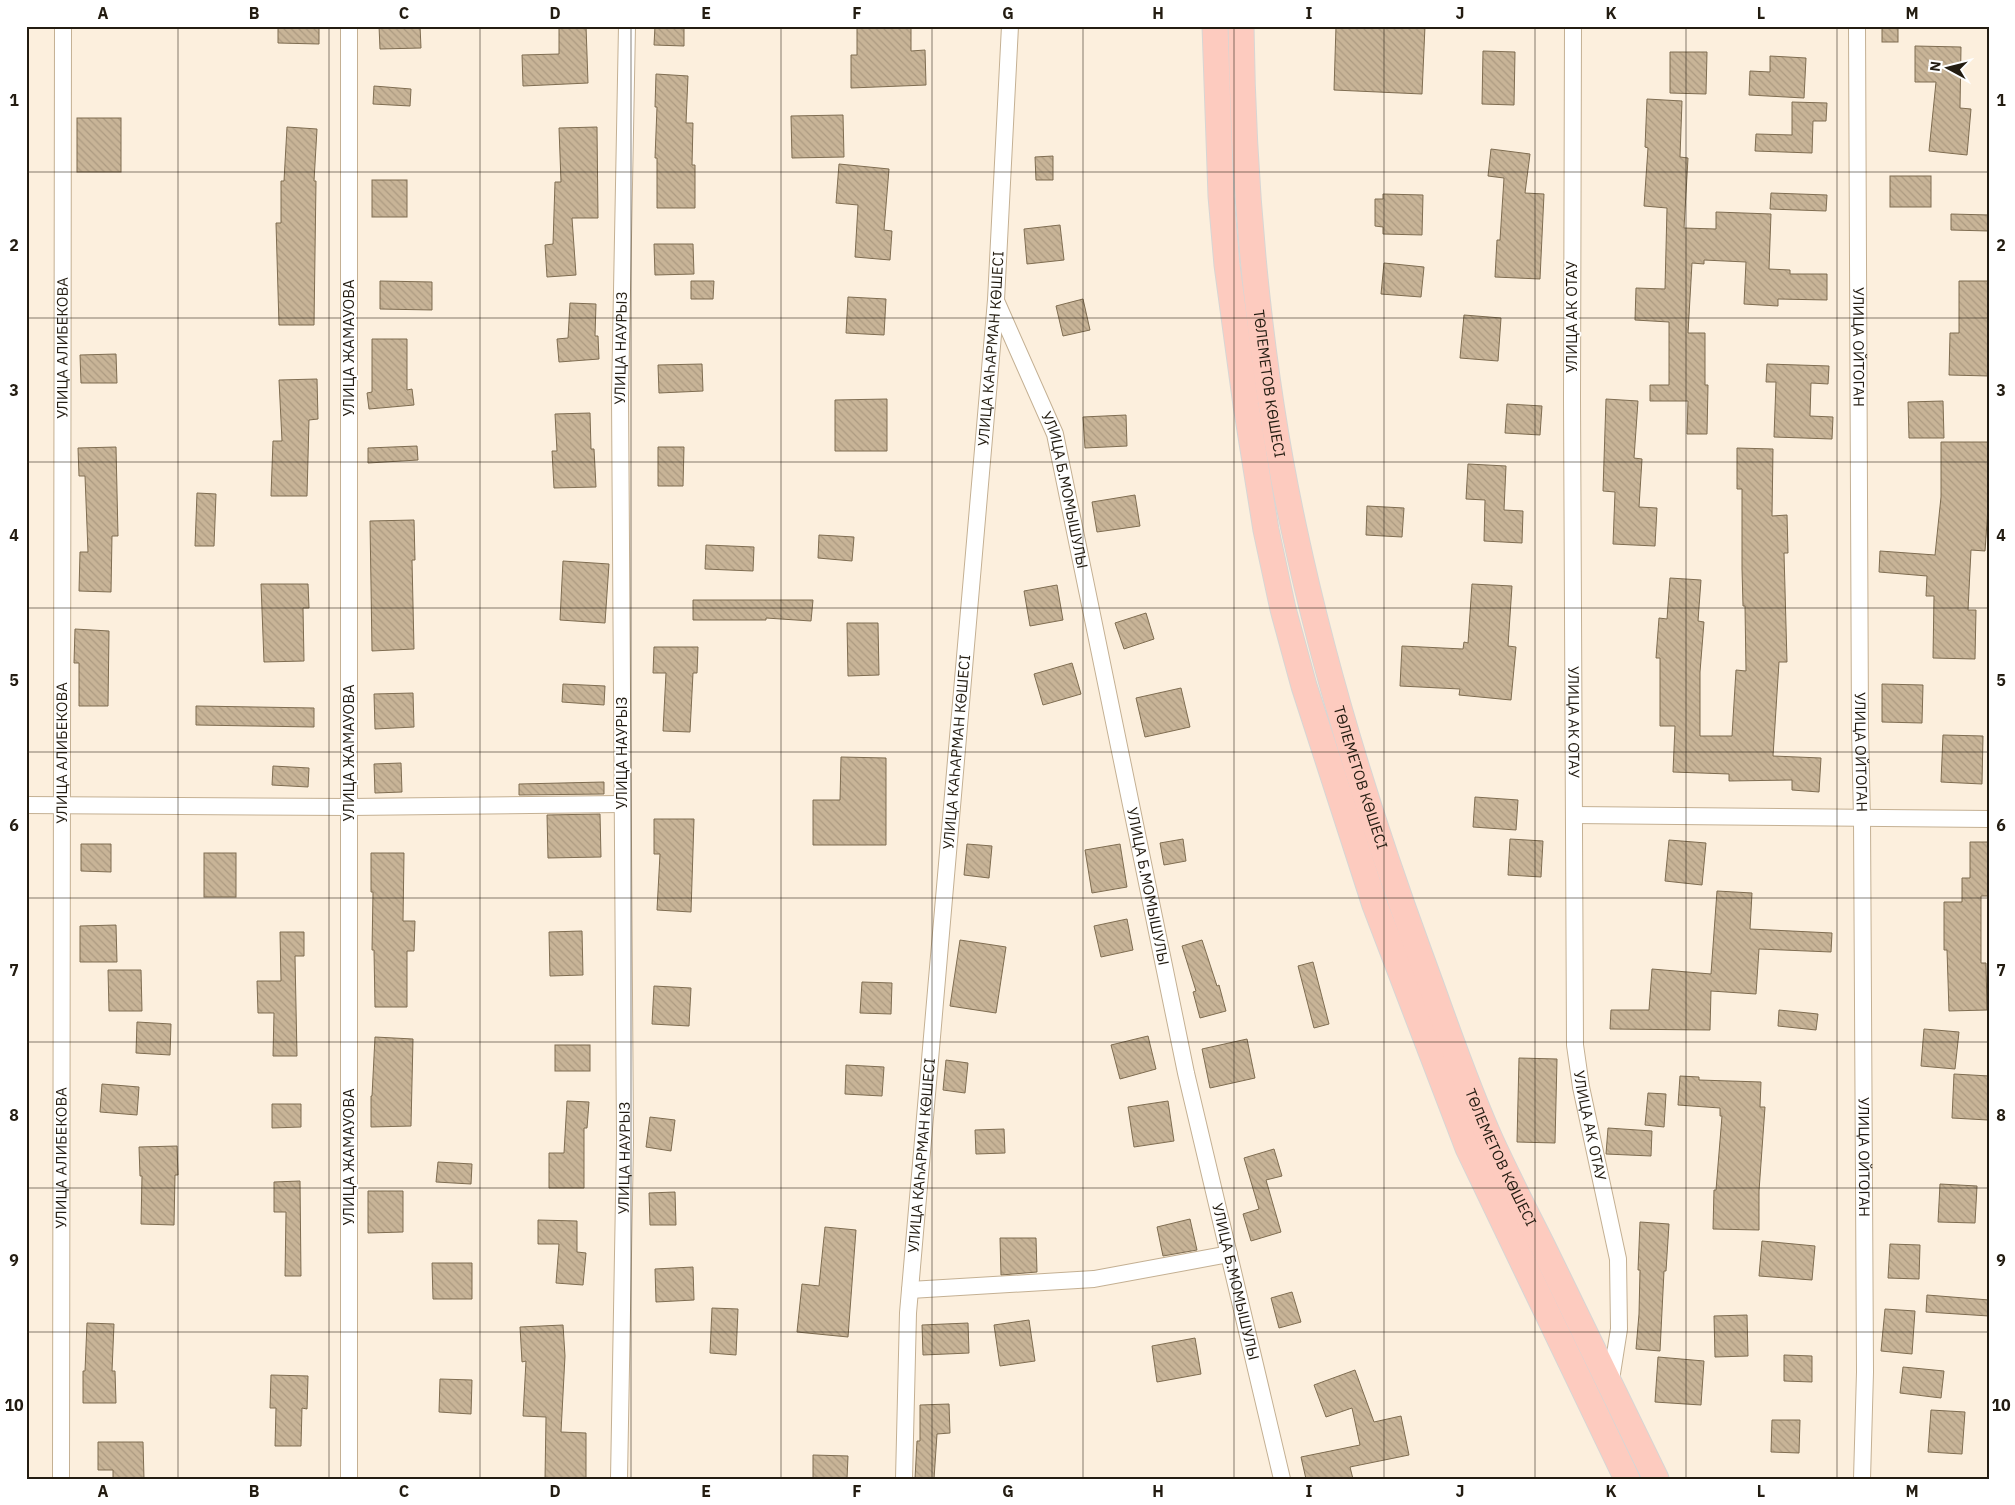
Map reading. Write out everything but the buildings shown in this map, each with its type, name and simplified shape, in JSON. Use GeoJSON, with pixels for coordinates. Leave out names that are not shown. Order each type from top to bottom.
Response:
{"type":"FeatureCollection","features":[{"type":"Feature","properties":{"kind":"main road","name":"ТӨЛЕМЕТОВ КӨШЕСІ"},"geometry":{"type":"LineString","coordinates":[[1215,26],[1221,196],[1229,274],[1246,405],[1266,530],[1290,634],[1340,802],[1372,895],[1464,1139],[1627,1479]]}},
{"type":"Feature","properties":{"kind":"main road","name":"ТӨЛЕМЕТОВ КӨШЕСІ"},"geometry":{"type":"LineString","coordinates":[[1241,26],[1254,268],[1271,403],[1295,533],[1332,683],[1394,884],[1459,1062],[1491,1141],[1656,1479]]}},
{"type":"Feature","properties":{"kind":"street","name":"УЛИЦА АЛИБЕКОВА"},"geometry":{"type":"LineString","coordinates":[[61,1479],[63,26]]}},
{"type":"Feature","properties":{"kind":"street","name":"УЛИЦА ЖАМАУОВА"},"geometry":{"type":"LineString","coordinates":[[348,26],[349,1479]]}},
{"type":"Feature","properties":{"kind":"street","name":"УЛИЦА НАУРЫЗ"},"geometry":{"type":"LineString","coordinates":[[619,1479],[625,1142],[620,396],[627,26]]}},
{"type":"Feature","properties":{"kind":"street","name":"УЛИЦА КАҺАРМАН КӨШЕСІ"},"geometry":{"type":"LineString","coordinates":[[904,1479],[910,1290],[996,300],[1010,26]]}},
{"type":"Feature","properties":{"kind":"street","name":"УЛИЦА АК ОТАУ"},"geometry":{"type":"LineString","coordinates":[[1573,26],[1572,399],[1576,1044],[1581,1087],[1618,1260],[1619,1329],[1611,1385]]}},
{"type":"Feature","properties":{"kind":"street","name":"УЛИЦА ОЙТОГАН"},"geometry":{"type":"LineString","coordinates":[[1857,26],[1865,1372],[1862,1479]]}},
{"type":"Feature","properties":{"kind":"street","name":"УЛИЦА Б.МОМЫШУЛЫ"},"geometry":{"type":"LineString","coordinates":[[996,300],[1055,434],[1186,1073],[1282,1479]]}},
{"type":"Feature","properties":{"kind":"street"},"geometry":{"type":"LineString","coordinates":[[26,805],[349,807],[622,804]]}},
{"type":"Feature","properties":{"kind":"street"},"geometry":{"type":"LineString","coordinates":[[1574,815],[1989,819]]}},
{"type":"Feature","properties":{"kind":"street"},"geometry":{"type":"LineString","coordinates":[[910,1290],[1094,1279],[1229,1254]]}},
{"type":"Feature","properties":{"kind":"street"},"geometry":{"type":"LineString","coordinates":[[1588,1401],[1611,1385]]}}]}
